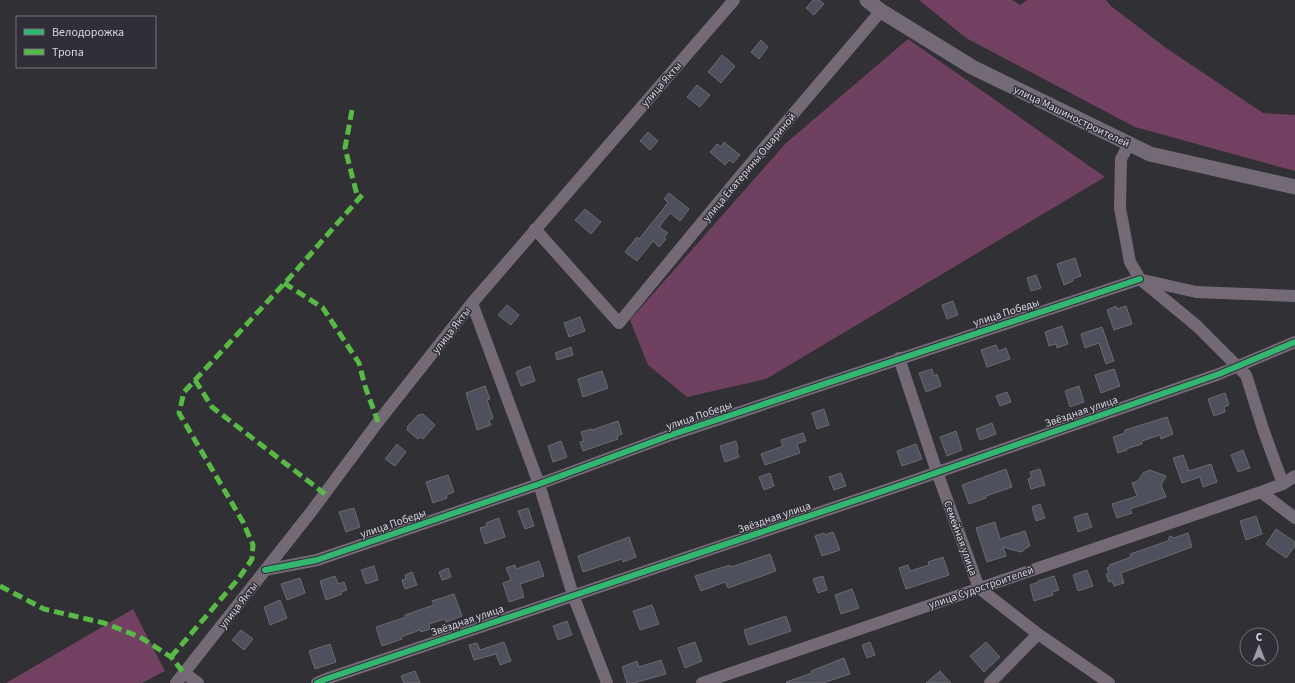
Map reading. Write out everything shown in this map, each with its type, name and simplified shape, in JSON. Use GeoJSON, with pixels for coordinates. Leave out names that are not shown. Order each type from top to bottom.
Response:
{"type":"FeatureCollection","features":[{"type":"Feature","properties":{"kind":"street","name":"улица Якты"},"geometry":{"type":"LineString","coordinates":[[176,683],[311,512],[378,422],[472,303],[734,0]]}},
{"type":"Feature","properties":{"kind":"street","name":"улица Машиностроителей"},"geometry":{"type":"LineString","coordinates":[[867,0],[881,11],[972,67],[1150,154],[1295,187]]}},
{"type":"Feature","properties":{"kind":"street","name":"улица Екатерины Ошариной"},"geometry":{"type":"LineString","coordinates":[[535,229],[619,323],[741,175],[881,11]]}},
{"type":"Feature","properties":{"kind":"street"},"geometry":{"type":"LineString","coordinates":[[1129,144],[1121,159],[1120,208],[1130,262],[1140,279],[1197,326],[1236,367],[1246,375],[1263,429],[1283,484]]}},
{"type":"Feature","properties":{"kind":"street"},"geometry":{"type":"LineString","coordinates":[[1140,279],[1196,292],[1295,296]]}},
{"type":"Feature","properties":{"kind":"street","name":"улица Победы"},"geometry":{"type":"LineString","coordinates":[[265,570],[317,560],[539,484],[671,435],[898,358],[1140,279]]}},
{"type":"Feature","properties":{"kind":"street"},"geometry":{"type":"LineString","coordinates":[[472,303],[539,484],[573,595],[607,683]]}},
{"type":"Feature","properties":{"kind":"street","name":"Звёздная улица"},"geometry":{"type":"LineString","coordinates":[[318,683],[1220,374],[1295,342]]}},
{"type":"Feature","properties":{"kind":"street","name":"Семейная улица"},"geometry":{"type":"LineString","coordinates":[[898,358],[979,588],[1038,634],[1109,683]]}},
{"type":"Feature","properties":{"kind":"street","name":"улица Судостроителей"},"geometry":{"type":"LineString","coordinates":[[702,683],[1261,492],[1283,484],[1295,476]]}},
{"type":"Feature","properties":{"kind":"street"},"geometry":{"type":"LineString","coordinates":[[1261,492],[1295,518]]}},
{"type":"Feature","properties":{"kind":"street"},"geometry":{"type":"LineString","coordinates":[[990,683],[1038,634]]}},
{"type":"Feature","properties":{"kind":"street"},"geometry":{"type":"LineString","coordinates":[[184,673],[198,683]]}},
{"type":"Feature","properties":{"kind":"shaded area"},"geometry":{"type":"Polygon","coordinates":[[[919,0],[1012,0],[1020,5],[1027,0],[1106,0],[1111,6],[1166,48],[1263,113],[1295,115],[1295,171],[1135,127],[966,38],[919,0]]]}},
{"type":"Feature","properties":{"kind":"shaded area"},"geometry":{"type":"Polygon","coordinates":[[[908,39],[1105,177],[766,379],[687,397],[648,365],[630,320],[786,143],[908,39]]]}},
{"type":"Feature","properties":{"kind":"shaded area"},"geometry":{"type":"Polygon","coordinates":[[[133,609],[165,671],[142,683],[6,683],[133,609]]]}},
{"type":"Feature","properties":{"kind":"building"},"geometry":{"type":"Polygon","coordinates":[[[813,0],[819,0],[824,4],[814,15],[806,8],[813,0]]]}},
{"type":"Feature","properties":{"kind":"building"},"geometry":{"type":"Polygon","coordinates":[[[761,40],[768,47],[759,59],[751,52],[761,40]]]}},
{"type":"Feature","properties":{"kind":"building"},"geometry":{"type":"Polygon","coordinates":[[[722,55],[735,66],[721,83],[708,72],[722,55]]]}},
{"type":"Feature","properties":{"kind":"building"},"geometry":{"type":"Polygon","coordinates":[[[697,85],[710,95],[700,107],[687,97],[697,85]]]}},
{"type":"Feature","properties":{"kind":"building"},"geometry":{"type":"Polygon","coordinates":[[[648,132],[658,141],[650,150],[640,141],[648,132]]]}},
{"type":"Feature","properties":{"kind":"building"},"geometry":{"type":"Polygon","coordinates":[[[724,142],[740,155],[733,163],[729,160],[725,165],[710,152],[717,144],[721,147],[724,142]]]}},
{"type":"Feature","properties":{"kind":"building"},"geometry":{"type":"Polygon","coordinates":[[[669,193],[689,209],[680,221],[670,213],[659,227],[668,233],[664,237],[666,239],[659,247],[653,241],[637,261],[625,252],[637,237],[639,239],[664,208],[668,202],[664,199],[669,193]]]}},
{"type":"Feature","properties":{"kind":"building"},"geometry":{"type":"Polygon","coordinates":[[[585,209],[601,222],[591,234],[575,220],[585,209]]]}},
{"type":"Feature","properties":{"kind":"building"},"geometry":{"type":"Polygon","coordinates":[[[1075,258],[1081,276],[1072,279],[1073,281],[1064,285],[1057,264],[1075,258]]]}},
{"type":"Feature","properties":{"kind":"building"},"geometry":{"type":"Polygon","coordinates":[[[1036,275],[1041,288],[1031,291],[1027,278],[1036,275]]]}},
{"type":"Feature","properties":{"kind":"building"},"geometry":{"type":"Polygon","coordinates":[[[953,301],[958,315],[947,319],[942,305],[953,301]]]}},
{"type":"Feature","properties":{"kind":"building"},"geometry":{"type":"Polygon","coordinates":[[[507,305],[519,315],[511,325],[498,315],[507,305]]]}},
{"type":"Feature","properties":{"kind":"building"},"geometry":{"type":"Polygon","coordinates":[[[1116,306],[1117,309],[1126,306],[1132,324],[1114,330],[1107,310],[1116,306]]]}},
{"type":"Feature","properties":{"kind":"building"},"geometry":{"type":"Polygon","coordinates":[[[580,317],[585,331],[569,337],[564,323],[580,317]]]}},
{"type":"Feature","properties":{"kind":"building"},"geometry":{"type":"Polygon","coordinates":[[[1062,326],[1068,344],[1057,348],[1056,344],[1049,346],[1045,332],[1062,326]]]}},
{"type":"Feature","properties":{"kind":"building"},"geometry":{"type":"Polygon","coordinates":[[[1102,327],[1114,361],[1106,364],[1099,343],[1085,348],[1081,334],[1102,327]]]}},
{"type":"Feature","properties":{"kind":"building"},"geometry":{"type":"Polygon","coordinates":[[[996,345],[999,351],[1006,348],[1010,359],[987,367],[981,350],[996,345]]]}},
{"type":"Feature","properties":{"kind":"building"},"geometry":{"type":"Polygon","coordinates":[[[571,347],[573,355],[557,360],[555,353],[571,347]]]}},
{"type":"Feature","properties":{"kind":"building"},"geometry":{"type":"Polygon","coordinates":[[[530,366],[535,381],[521,386],[516,372],[530,366]]]}},
{"type":"Feature","properties":{"kind":"building"},"geometry":{"type":"Polygon","coordinates":[[[932,369],[934,376],[937,374],[941,386],[926,392],[919,373],[932,369]]]}},
{"type":"Feature","properties":{"kind":"building"},"geometry":{"type":"Polygon","coordinates":[[[1114,369],[1120,386],[1101,393],[1095,375],[1114,369]]]}},
{"type":"Feature","properties":{"kind":"building"},"geometry":{"type":"Polygon","coordinates":[[[602,371],[608,388],[583,397],[578,379],[602,371]]]}},
{"type":"Feature","properties":{"kind":"building"},"geometry":{"type":"Polygon","coordinates":[[[485,386],[490,399],[487,400],[493,418],[489,420],[491,425],[477,430],[466,393],[485,386]]]}},
{"type":"Feature","properties":{"kind":"building"},"geometry":{"type":"Polygon","coordinates":[[[1079,386],[1084,402],[1070,407],[1065,391],[1079,386]]]}},
{"type":"Feature","properties":{"kind":"building"},"geometry":{"type":"Polygon","coordinates":[[[1007,392],[1011,402],[1000,406],[996,396],[1007,392]]]}},
{"type":"Feature","properties":{"kind":"building"},"geometry":{"type":"Polygon","coordinates":[[[1225,393],[1229,405],[1224,407],[1225,412],[1214,416],[1208,399],[1225,393]]]}},
{"type":"Feature","properties":{"kind":"building"},"geometry":{"type":"Polygon","coordinates":[[[824,409],[829,425],[817,429],[812,413],[824,409]]]}},
{"type":"Feature","properties":{"kind":"building"},"geometry":{"type":"Polygon","coordinates":[[[423,414],[435,425],[423,439],[420,437],[418,439],[407,430],[407,427],[418,415],[423,414]]]}},
{"type":"Feature","properties":{"kind":"building"},"geometry":{"type":"Polygon","coordinates":[[[1167,417],[1173,434],[1161,439],[1160,435],[1142,441],[1142,444],[1118,453],[1113,437],[1125,433],[1125,430],[1167,417]]]}},
{"type":"Feature","properties":{"kind":"building"},"geometry":{"type":"Polygon","coordinates":[[[618,421],[622,434],[617,436],[618,439],[583,451],[580,442],[584,441],[581,432],[592,430],[618,421]]]}},
{"type":"Feature","properties":{"kind":"building"},"geometry":{"type":"Polygon","coordinates":[[[992,423],[996,434],[980,440],[976,429],[992,423]]]}},
{"type":"Feature","properties":{"kind":"building"},"geometry":{"type":"Polygon","coordinates":[[[956,431],[962,450],[947,456],[940,437],[956,431]]]}},
{"type":"Feature","properties":{"kind":"building"},"geometry":{"type":"Polygon","coordinates":[[[803,433],[806,441],[797,444],[800,453],[765,465],[761,454],[783,446],[781,440],[803,433]]]}},
{"type":"Feature","properties":{"kind":"building"},"geometry":{"type":"Polygon","coordinates":[[[561,441],[567,457],[553,462],[548,446],[561,441]]]}},
{"type":"Feature","properties":{"kind":"building"},"geometry":{"type":"Polygon","coordinates":[[[736,441],[739,457],[725,462],[720,446],[736,441]]]}},
{"type":"Feature","properties":{"kind":"building"},"geometry":{"type":"Polygon","coordinates":[[[397,444],[406,452],[395,466],[385,459],[397,444]]]}},
{"type":"Feature","properties":{"kind":"building"},"geometry":{"type":"Polygon","coordinates":[[[916,444],[922,459],[902,466],[897,451],[916,444]]]}},
{"type":"Feature","properties":{"kind":"building"},"geometry":{"type":"Polygon","coordinates":[[[1243,450],[1250,468],[1238,472],[1231,455],[1243,450]]]}},
{"type":"Feature","properties":{"kind":"building"},"geometry":{"type":"Polygon","coordinates":[[[1183,455],[1189,471],[1211,464],[1217,482],[1203,487],[1200,477],[1182,483],[1173,458],[1183,455]]]}},
{"type":"Feature","properties":{"kind":"building"},"geometry":{"type":"Polygon","coordinates":[[[1006,469],[1012,487],[969,504],[962,485],[1006,469]]]}},
{"type":"Feature","properties":{"kind":"building"},"geometry":{"type":"Polygon","coordinates":[[[1040,469],[1045,485],[1031,489],[1028,479],[1032,477],[1030,472],[1040,469]]]}},
{"type":"Feature","properties":{"kind":"building"},"geometry":{"type":"Polygon","coordinates":[[[1150,470],[1166,476],[1161,485],[1166,497],[1130,509],[1132,513],[1117,518],[1112,504],[1137,496],[1132,483],[1138,481],[1143,473],[1150,470]]]}},
{"type":"Feature","properties":{"kind":"building"},"geometry":{"type":"Polygon","coordinates":[[[770,473],[774,486],[764,490],[759,477],[770,473]]]}},
{"type":"Feature","properties":{"kind":"building"},"geometry":{"type":"Polygon","coordinates":[[[841,473],[846,486],[834,490],[829,477],[841,473]]]}},
{"type":"Feature","properties":{"kind":"building"},"geometry":{"type":"Polygon","coordinates":[[[448,475],[454,492],[446,495],[447,498],[433,503],[426,482],[448,475]]]}},
{"type":"Feature","properties":{"kind":"building"},"geometry":{"type":"Polygon","coordinates":[[[1040,504],[1045,518],[1036,521],[1032,507],[1040,504]]]}},
{"type":"Feature","properties":{"kind":"building"},"geometry":{"type":"Polygon","coordinates":[[[354,508],[360,527],[346,532],[339,512],[354,508]]]}},
{"type":"Feature","properties":{"kind":"building"},"geometry":{"type":"Polygon","coordinates":[[[528,508],[534,526],[525,529],[518,511],[528,508]]]}},
{"type":"Feature","properties":{"kind":"building"},"geometry":{"type":"Polygon","coordinates":[[[1087,513],[1092,527],[1078,532],[1074,517],[1087,513]]]}},
{"type":"Feature","properties":{"kind":"building"},"geometry":{"type":"Polygon","coordinates":[[[1256,516],[1262,534],[1246,540],[1240,521],[1256,516]]]}},
{"type":"Feature","properties":{"kind":"building"},"geometry":{"type":"Polygon","coordinates":[[[499,518],[505,537],[485,544],[480,528],[487,526],[486,523],[499,518]]]}},
{"type":"Feature","properties":{"kind":"building"},"geometry":{"type":"Polygon","coordinates":[[[995,522],[1000,539],[1025,531],[1030,546],[1020,552],[1003,547],[1006,556],[987,562],[976,528],[995,522]]]}},
{"type":"Feature","properties":{"kind":"building"},"geometry":{"type":"Polygon","coordinates":[[[1276,529],[1295,542],[1295,546],[1286,558],[1266,544],[1276,529]]]}},
{"type":"Feature","properties":{"kind":"building"},"geometry":{"type":"Polygon","coordinates":[[[833,532],[840,550],[822,556],[815,536],[833,532]]]}},
{"type":"Feature","properties":{"kind":"building"},"geometry":{"type":"Polygon","coordinates":[[[1188,533],[1192,547],[1121,573],[1124,583],[1114,586],[1112,581],[1109,582],[1106,574],[1109,573],[1107,568],[1110,567],[1109,565],[1131,557],[1130,554],[1168,541],[1170,536],[1174,538],[1188,533]]]}},
{"type":"Feature","properties":{"kind":"building"},"geometry":{"type":"Polygon","coordinates":[[[629,537],[636,557],[623,562],[622,559],[583,572],[578,556],[629,537]]]}},
{"type":"Feature","properties":{"kind":"building"},"geometry":{"type":"Polygon","coordinates":[[[770,554],[776,571],[728,588],[725,582],[701,591],[695,576],[730,565],[731,567],[770,554]]]}},
{"type":"Feature","properties":{"kind":"building"},"geometry":{"type":"Polygon","coordinates":[[[943,557],[949,575],[906,589],[899,568],[908,565],[910,571],[929,565],[928,562],[943,557]]]}},
{"type":"Feature","properties":{"kind":"building"},"geometry":{"type":"Polygon","coordinates":[[[539,561],[544,576],[520,584],[524,597],[509,602],[503,583],[511,580],[506,568],[515,565],[516,569],[539,561]]]}},
{"type":"Feature","properties":{"kind":"building"},"geometry":{"type":"Polygon","coordinates":[[[374,566],[378,580],[366,584],[361,570],[374,566]]]}},
{"type":"Feature","properties":{"kind":"building"},"geometry":{"type":"Polygon","coordinates":[[[448,568],[451,577],[442,580],[439,572],[448,568]]]}},
{"type":"Feature","properties":{"kind":"building"},"geometry":{"type":"Polygon","coordinates":[[[1087,570],[1093,586],[1078,591],[1073,575],[1087,570]]]}},
{"type":"Feature","properties":{"kind":"building"},"geometry":{"type":"Polygon","coordinates":[[[412,572],[417,585],[405,589],[402,580],[406,579],[405,575],[412,572]]]}},
{"type":"Feature","properties":{"kind":"building"},"geometry":{"type":"Polygon","coordinates":[[[335,576],[338,584],[344,582],[347,590],[341,592],[342,594],[326,600],[320,581],[335,576]]]}},
{"type":"Feature","properties":{"kind":"building"},"geometry":{"type":"Polygon","coordinates":[[[823,576],[827,590],[818,593],[813,579],[823,576]]]}},
{"type":"Feature","properties":{"kind":"building"},"geometry":{"type":"Polygon","coordinates":[[[1054,576],[1059,590],[1052,592],[1053,595],[1034,601],[1030,585],[1054,576]]]}},
{"type":"Feature","properties":{"kind":"building"},"geometry":{"type":"Polygon","coordinates":[[[300,578],[305,593],[287,600],[281,584],[300,578]]]}},
{"type":"Feature","properties":{"kind":"building"},"geometry":{"type":"Polygon","coordinates":[[[852,589],[859,608],[841,614],[835,595],[852,589]]]}},
{"type":"Feature","properties":{"kind":"building"},"geometry":{"type":"Polygon","coordinates":[[[454,594],[462,616],[446,622],[445,619],[429,624],[430,629],[421,632],[420,630],[401,637],[402,639],[382,646],[376,627],[406,617],[405,615],[434,605],[432,601],[454,594]]]}},
{"type":"Feature","properties":{"kind":"building"},"geometry":{"type":"Polygon","coordinates":[[[280,600],[287,618],[270,625],[264,607],[280,600]]]}},
{"type":"Feature","properties":{"kind":"building"},"geometry":{"type":"Polygon","coordinates":[[[652,605],[659,624],[640,630],[633,611],[652,605]]]}},
{"type":"Feature","properties":{"kind":"building"},"geometry":{"type":"Polygon","coordinates":[[[786,616],[791,631],[749,645],[744,630],[786,616]]]}},
{"type":"Feature","properties":{"kind":"building"},"geometry":{"type":"Polygon","coordinates":[[[567,621],[572,635],[558,640],[553,626],[567,621]]]}},
{"type":"Feature","properties":{"kind":"building"},"geometry":{"type":"Polygon","coordinates":[[[241,630],[253,639],[244,650],[232,640],[241,630]]]}},
{"type":"Feature","properties":{"kind":"building"},"geometry":{"type":"Polygon","coordinates":[[[504,642],[511,661],[500,665],[496,654],[474,660],[469,645],[477,643],[480,650],[504,642]]]}},
{"type":"Feature","properties":{"kind":"building"},"geometry":{"type":"Polygon","coordinates":[[[695,642],[702,661],[685,668],[678,648],[695,642]]]}},
{"type":"Feature","properties":{"kind":"building"},"geometry":{"type":"Polygon","coordinates":[[[870,642],[875,655],[867,658],[862,645],[870,642]]]}},
{"type":"Feature","properties":{"kind":"building"},"geometry":{"type":"Polygon","coordinates":[[[986,642],[1000,657],[984,672],[970,656],[986,642]]]}},
{"type":"Feature","properties":{"kind":"building"},"geometry":{"type":"Polygon","coordinates":[[[330,644],[336,662],[315,669],[309,651],[330,644]]]}},
{"type":"Feature","properties":{"kind":"building"},"geometry":{"type":"Polygon","coordinates":[[[844,658],[850,674],[823,683],[786,682],[812,673],[811,671],[844,658]]]}},
{"type":"Feature","properties":{"kind":"building"},"geometry":{"type":"Polygon","coordinates":[[[661,660],[666,674],[634,683],[627,683],[622,667],[637,661],[639,667],[661,660]]]}},
{"type":"Feature","properties":{"kind":"building"},"geometry":{"type":"Polygon","coordinates":[[[415,671],[420,683],[404,683],[401,676],[415,671]]]}},
{"type":"Feature","properties":{"kind":"building"},"geometry":{"type":"Polygon","coordinates":[[[940,671],[951,683],[926,683],[940,671]]]}},
{"type":"Feature","properties":{"kind":"marked path"},"geometry":{"type":"LineString","coordinates":[[352,110],[345,148],[358,199]]}},
{"type":"Feature","properties":{"kind":"marked path"},"geometry":{"type":"LineString","coordinates":[[171,657],[239,578],[252,559],[253,545],[243,522],[179,413],[184,392],[294,273],[363,194]]}},
{"type":"Feature","properties":{"kind":"marked path"},"geometry":{"type":"LineString","coordinates":[[284,283],[323,308],[359,363],[365,386],[378,422]]}},
{"type":"Feature","properties":{"kind":"marked path"},"geometry":{"type":"LineString","coordinates":[[195,380],[212,407],[325,494]]}},
{"type":"Feature","properties":{"kind":"marked path"},"geometry":{"type":"LineString","coordinates":[[0,586],[44,609],[104,623],[140,637],[171,657],[184,673]]}},
{"type":"Feature","properties":{"kind":"cycle path"},"geometry":{"type":"LineString","coordinates":[[265,570],[317,560],[539,484],[671,435],[1140,279]]}},
{"type":"Feature","properties":{"kind":"cycle path"},"geometry":{"type":"LineString","coordinates":[[317,683],[901,485],[1219,374],[1295,342]]}}]}
